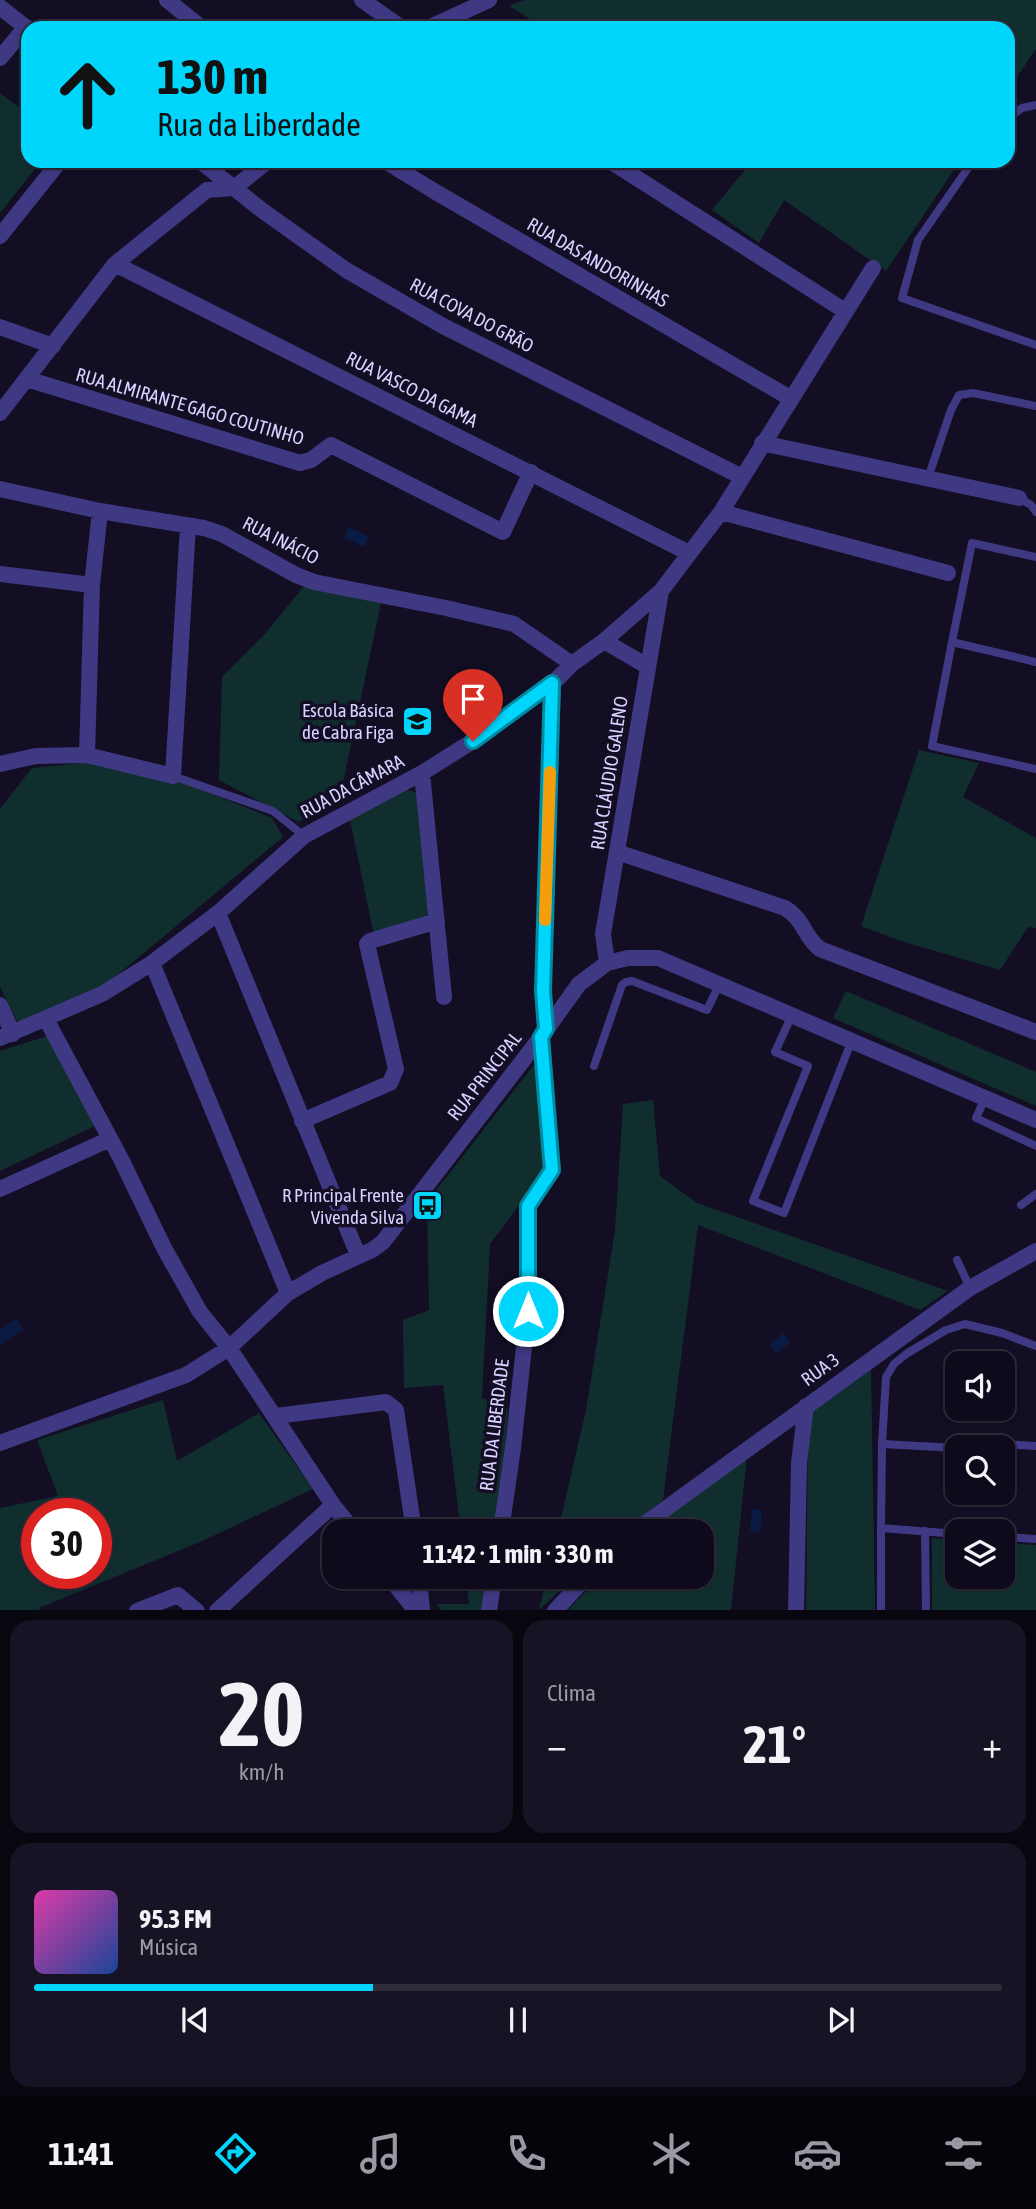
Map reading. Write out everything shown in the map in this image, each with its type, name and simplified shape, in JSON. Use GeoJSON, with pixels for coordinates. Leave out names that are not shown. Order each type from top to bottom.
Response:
{"type":"FeatureCollection","features":[{"type":"Feature","properties":{"kind":"street"},"geometry":{"type":"LineString","coordinates":[[167,0],[193,21]]}},
{"type":"Feature","properties":{"kind":"street"},"geometry":{"type":"LineString","coordinates":[[362,0],[392,21]]}},
{"type":"Feature","properties":{"kind":"street"},"geometry":{"type":"LineString","coordinates":[[443,21],[489,0]]}},
{"type":"Feature","properties":{"kind":"street"},"geometry":{"type":"LineString","coordinates":[[0,7],[21,23]]}},
{"type":"Feature","properties":{"kind":"street"},"geometry":{"type":"LineString","coordinates":[[0,58],[21,35]]}},
{"type":"Feature","properties":{"kind":"street"},"geometry":{"type":"LineString","coordinates":[[0,236],[54,168]]}},
{"type":"Feature","properties":{"kind":"street","name":"RUA COVA DO GRÃO"},"geometry":{"type":"LineString","coordinates":[[209,168],[346,270],[419,312],[742,477]]}},
{"type":"Feature","properties":{"kind":"street"},"geometry":{"type":"LineString","coordinates":[[0,413],[115,264],[207,190],[234,188],[259,168]]}},
{"type":"Feature","properties":{"kind":"street","name":"RUA DAS ANDORINHAS"},"geometry":{"type":"LineString","coordinates":[[397,168],[790,398]]}},
{"type":"Feature","properties":{"kind":"street"},"geometry":{"type":"LineString","coordinates":[[621,168],[845,311]]}},
{"type":"Feature","properties":{"kind":"street","name":"RUA VASCO DA GAMA"},"geometry":{"type":"LineString","coordinates":[[115,264],[689,553]]}},
{"type":"Feature","properties":{"kind":"street","name":"RUA DA CÂMARA"},"geometry":{"type":"LineString","coordinates":[[6,1036],[102,994],[152,963],[218,913],[304,836],[422,773],[473,741],[552,683],[662,591],[720,512],[873,268]]}},
{"type":"Feature","properties":{"kind":"street"},"geometry":{"type":"LineString","coordinates":[[0,327],[53,346]]}},
{"type":"Feature","properties":{"kind":"street","name":"RUA ALMIRANTE GAGO COUTINHO"},"geometry":{"type":"LineString","coordinates":[[27,379],[300,463],[311,460],[331,445],[503,532],[531,472]]}},
{"type":"Feature","properties":{"kind":"street"},"geometry":{"type":"LineString","coordinates":[[762,443],[1019,498]]}},
{"type":"Feature","properties":{"kind":"street","name":"RUA INÁCIO"},"geometry":{"type":"LineString","coordinates":[[0,489],[100,511],[204,528],[222,534],[296,575],[314,582],[514,624],[572,664]]}},
{"type":"Feature","properties":{"kind":"street"},"geometry":{"type":"LineString","coordinates":[[87,755],[92,585],[100,511]]}},
{"type":"Feature","properties":{"kind":"street"},"geometry":{"type":"LineString","coordinates":[[720,512],[948,573]]}},
{"type":"Feature","properties":{"kind":"street"},"geometry":{"type":"LineString","coordinates":[[0,764],[36,756],[87,755],[173,776],[187,526]]}},
{"type":"Feature","properties":{"kind":"street"},"geometry":{"type":"LineString","coordinates":[[0,574],[92,585]]}},
{"type":"Feature","properties":{"kind":"street","name":"RUA CLÁUDIO GALENO"},"geometry":{"type":"LineString","coordinates":[[607,962],[603,934],[662,591]]}},
{"type":"Feature","properties":{"kind":"street"},"geometry":{"type":"LineString","coordinates":[[604,641],[647,666]]}},
{"type":"Feature","properties":{"kind":"street","name":"RUA DA LIBERDADE"},"geometry":{"type":"LineString","coordinates":[[503,1519],[528,1311],[528,1206],[552,1170],[543,991],[552,683]]}},
{"type":"Feature","properties":{"kind":"street"},"geometry":{"type":"LineString","coordinates":[[422,773],[444,997]]}},
{"type":"Feature","properties":{"kind":"street"},"geometry":{"type":"LineString","coordinates":[[617,852],[785,908],[800,920],[812,943],[820,949],[1036,1032]]}},
{"type":"Feature","properties":{"kind":"street"},"geometry":{"type":"LineString","coordinates":[[218,913],[358,1255]]}},
{"type":"Feature","properties":{"kind":"street"},"geometry":{"type":"LineString","coordinates":[[302,1121],[390,1083],[396,1069],[366,944],[437,921]]}},
{"type":"Feature","properties":{"kind":"street"},"geometry":{"type":"LineString","coordinates":[[607,962],[628,958],[658,958],[1036,1120]]}},
{"type":"Feature","properties":{"kind":"street","name":"RUA PRINCIPAL"},"geometry":{"type":"LineString","coordinates":[[0,1443],[186,1375],[229,1348],[288,1293],[383,1242],[579,984],[607,962]]}},
{"type":"Feature","properties":{"kind":"street"},"geometry":{"type":"LineString","coordinates":[[152,963],[288,1293]]}},
{"type":"Feature","properties":{"kind":"street"},"geometry":{"type":"LineString","coordinates":[[0,1005],[6,1036]]}},
{"type":"Feature","properties":{"kind":"street"},"geometry":{"type":"LineString","coordinates":[[46,1019],[200,1312],[229,1348],[344,1519]]}},
{"type":"Feature","properties":{"kind":"street"},"geometry":{"type":"LineString","coordinates":[[0,1189],[110,1139]]}},
{"type":"Feature","properties":{"kind":"street","name":"RUA 3"},"geometry":{"type":"LineString","coordinates":[[651,1519],[970,1288],[1036,1251]]}},
{"type":"Feature","properties":{"kind":"street"},"geometry":{"type":"LineString","coordinates":[[276,1416],[386,1402],[396,1410],[412,1519]]}},
{"type":"Feature","properties":{"kind":"street"},"geometry":{"type":"LineString","coordinates":[[796,1610],[799,1463],[806,1406]]}},
{"type":"Feature","properties":{"kind":"street"},"geometry":{"type":"LineString","coordinates":[[218,1610],[333,1505]]}},
{"type":"Feature","properties":{"kind":"street"},"geometry":{"type":"LineString","coordinates":[[399,1589],[415,1610]]}},
{"type":"Feature","properties":{"kind":"street"},"geometry":{"type":"LineString","coordinates":[[420,1589],[422,1610]]}},
{"type":"Feature","properties":{"kind":"street"},"geometry":{"type":"LineString","coordinates":[[489,1610],[492,1589]]}},
{"type":"Feature","properties":{"kind":"street"},"geometry":{"type":"LineString","coordinates":[[556,1610],[575,1589]]}},
{"type":"Feature","properties":{"kind":"street"},"geometry":{"type":"LineString","coordinates":[[140,1610],[178,1595],[196,1610]]}},
{"type":"Feature","properties":{"kind":"lane"},"geometry":{"type":"LineString","coordinates":[[1015,113],[1022,108],[1036,105]]}},
{"type":"Feature","properties":{"kind":"lane"},"geometry":{"type":"LineString","coordinates":[[968,168],[918,240],[902,298],[1036,345]]}},
{"type":"Feature","properties":{"kind":"lane"},"geometry":{"type":"LineString","coordinates":[[928,478],[951,410],[959,395],[973,393],[1036,406]]}},
{"type":"Feature","properties":{"kind":"lane"},"geometry":{"type":"LineString","coordinates":[[1019,498],[1031,505],[1036,512]]}},
{"type":"Feature","properties":{"kind":"lane"},"geometry":{"type":"LineString","coordinates":[[1036,557],[972,543],[932,746],[1036,769]]}},
{"type":"Feature","properties":{"kind":"lane"},"geometry":{"type":"LineString","coordinates":[[952,642],[1036,662]]}},
{"type":"Feature","properties":{"kind":"lane"},"geometry":{"type":"LineString","coordinates":[[173,776],[273,811],[304,836]]}},
{"type":"Feature","properties":{"kind":"lane"},"geometry":{"type":"LineString","coordinates":[[594,1066],[622,985],[626,982],[632,981],[707,1010],[719,985]]}},
{"type":"Feature","properties":{"kind":"lane"},"geometry":{"type":"LineString","coordinates":[[792,1015],[775,1052],[808,1066],[753,1201],[784,1213],[852,1040]]}},
{"type":"Feature","properties":{"kind":"lane"},"geometry":{"type":"LineString","coordinates":[[985,1098],[976,1118],[1036,1146]]}},
{"type":"Feature","properties":{"kind":"lane"},"geometry":{"type":"LineString","coordinates":[[1021,1205],[1036,1194]]}},
{"type":"Feature","properties":{"kind":"lane"},"geometry":{"type":"LineString","coordinates":[[957,1260],[970,1288]]}},
{"type":"Feature","properties":{"kind":"lane"},"geometry":{"type":"LineString","coordinates":[[881,1610],[882,1444],[886,1377],[894,1364],[906,1354],[946,1330],[965,1324],[1002,1333],[1036,1346]]}},
{"type":"Feature","properties":{"kind":"lane"},"geometry":{"type":"LineString","coordinates":[[882,1444],[945,1449]]}},
{"type":"Feature","properties":{"kind":"lane"},"geometry":{"type":"LineString","coordinates":[[1015,1445],[1036,1446]]}},
{"type":"Feature","properties":{"kind":"lane"},"geometry":{"type":"LineString","coordinates":[[881,1528],[945,1533]]}},
{"type":"Feature","properties":{"kind":"lane"},"geometry":{"type":"LineString","coordinates":[[925,1531],[926,1610]]}},
{"type":"Feature","properties":{"kind":"lane"},"geometry":{"type":"LineString","coordinates":[[1015,1538],[1036,1539]]}},
{"type":"Feature","properties":{"kind":"green space"},"geometry":{"type":"Polygon","coordinates":[[[524,0],[1036,0],[1036,49],[1015,80],[1015,21],[534,21],[509,6],[524,0]]]}},
{"type":"Feature","properties":{"kind":"green space"},"geometry":{"type":"Polygon","coordinates":[[[0,93],[21,109],[21,168],[35,168],[0,213],[0,93]]]}},
{"type":"Feature","properties":{"kind":"green space"},"geometry":{"type":"Polygon","coordinates":[[[740,168],[955,168],[886,271],[784,200],[759,243],[712,210],[744,171],[740,168]]]}},
{"type":"Feature","properties":{"kind":"green space"},"geometry":{"type":"Polygon","coordinates":[[[304,586],[381,603],[340,797],[299,822],[219,780],[222,677],[264,635],[304,586]]]}},
{"type":"Feature","properties":{"kind":"green space"},"geometry":{"type":"Polygon","coordinates":[[[919,750],[979,763],[963,797],[1036,838],[1036,928],[1028,927],[1000,970],[901,941],[861,926],[919,750]]]}},
{"type":"Feature","properties":{"kind":"green space"},"geometry":{"type":"Polygon","coordinates":[[[93,762],[182,782],[272,818],[283,837],[103,987],[19,1025],[0,987],[0,809],[32,768],[93,762]]]}},
{"type":"Feature","properties":{"kind":"green space"},"geometry":{"type":"Polygon","coordinates":[[[407,790],[420,793],[430,908],[426,918],[374,935],[350,820],[407,790]]]}},
{"type":"Feature","properties":{"kind":"green space"},"geometry":{"type":"Polygon","coordinates":[[[846,991],[1036,1072],[1036,1106],[833,1018],[846,991]]]}},
{"type":"Feature","properties":{"kind":"green space"},"geometry":{"type":"Polygon","coordinates":[[[47,1036],[95,1126],[0,1171],[0,1051],[47,1036]]]}},
{"type":"Feature","properties":{"kind":"green space"},"geometry":{"type":"Polygon","coordinates":[[[536,1062],[545,1171],[490,1244],[482,1398],[508,1408],[500,1519],[460,1519],[443,1385],[404,1388],[403,1320],[429,1310],[427,1202],[536,1062]]]}},
{"type":"Feature","properties":{"kind":"green space"},"geometry":{"type":"Polygon","coordinates":[[[653,1100],[660,1176],[697,1203],[948,1291],[920,1310],[698,1225],[663,1500],[639,1519],[561,1519],[586,1410],[615,1231],[623,1104],[653,1100]]]}},
{"type":"Feature","properties":{"kind":"green space"},"geometry":{"type":"Polygon","coordinates":[[[871,1370],[875,1610],[806,1610],[808,1427],[813,1411],[871,1370]]]}},
{"type":"Feature","properties":{"kind":"green space"},"geometry":{"type":"Polygon","coordinates":[[[163,1400],[177,1461],[259,1413],[313,1489],[200,1542],[112,1578],[112,1498],[48,1498],[58,1496],[37,1440],[163,1400]]]}},
{"type":"Feature","properties":{"kind":"green space"},"geometry":{"type":"Polygon","coordinates":[[[747,1456],[731,1610],[568,1610],[588,1589],[714,1589],[714,1519],[665,1519],[747,1456]]]}},
{"type":"Feature","properties":{"kind":"green space"},"geometry":{"type":"Polygon","coordinates":[[[21,1504],[21,1589],[85,1589],[39,1608],[40,1610],[0,1610],[0,1508],[21,1504]]]}},
{"type":"Feature","properties":{"kind":"green space"},"geometry":{"type":"Polygon","coordinates":[[[932,1538],[945,1539],[945,1589],[1015,1589],[1015,1544],[1036,1545],[1036,1610],[932,1610],[932,1538]]]}},
{"type":"Feature","properties":{"kind":"green space"},"geometry":{"type":"Polygon","coordinates":[[[467,1589],[491,1589],[486,1610],[441,1610],[437,1604],[469,1604],[467,1589]]]}},
{"type":"Feature","properties":{"kind":"green space"},"geometry":{"type":"Polygon","coordinates":[[[544,1589],[562,1589],[539,1610],[544,1589]]]}},
{"type":"Feature","properties":{"kind":"water"},"geometry":{"type":"Polygon","coordinates":[[[349,527],[369,537],[364,547],[344,537],[349,527]]]}},
{"type":"Feature","properties":{"kind":"water"},"geometry":{"type":"Polygon","coordinates":[[[16,1319],[23,1330],[0,1345],[0,1329],[16,1319]]]}},
{"type":"Feature","properties":{"kind":"water"},"geometry":{"type":"Polygon","coordinates":[[[784,1333],[791,1342],[775,1354],[769,1344],[784,1333]]]}},
{"type":"Feature","properties":{"kind":"water"},"geometry":{"type":"Polygon","coordinates":[[[752,1509],[762,1510],[760,1532],[750,1531],[752,1509]]]}},
{"type":"Feature","properties":{"kind":"slow traffic"},"geometry":{"type":"LineString","coordinates":[[545,920],[550,772]]}},
{"type":"Feature","properties":{"kind":"place","name":"Escola Básica de Cabra Figa"},"geometry":{"type":"Point","coordinates":[417,721]}},
{"type":"Feature","properties":{"kind":"place","name":"R Principal Frente Vivenda Silva"},"geometry":{"type":"Point","coordinates":[427,1206]}},
{"type":"Feature","properties":{"kind":"route"},"geometry":{"type":"LineString","coordinates":[[473,741],[552,683],[543,991],[546,1029],[541,1037],[552,1170],[528,1206],[528,1311]]}}]}
